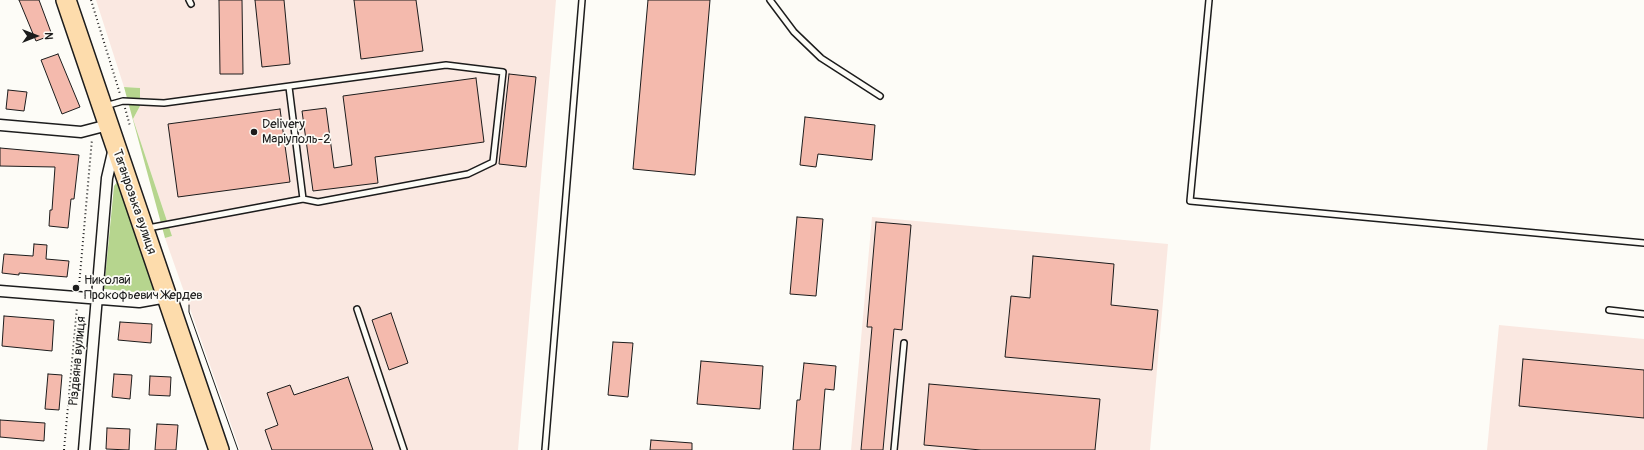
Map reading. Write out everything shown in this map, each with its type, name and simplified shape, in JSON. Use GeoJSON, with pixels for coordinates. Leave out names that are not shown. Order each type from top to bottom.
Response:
{"type":"FeatureCollection","features":[{"type":"Feature","properties":{"kind":"highway","name":"Таганрозька вулиця"},"geometry":{"type":"LineString","coordinates":[[66,0],[114,144],[115,175],[144,229],[219,450]]}},
{"type":"Feature","properties":{"kind":"street"},"geometry":{"type":"LineString","coordinates":[[0,125],[81,132],[108,125]]}},
{"type":"Feature","properties":{"kind":"street","name":"Різдвяна вулиця"},"geometry":{"type":"LineString","coordinates":[[84,450],[96,300],[115,175]]}},
{"type":"Feature","properties":{"kind":"street"},"geometry":{"type":"LineString","coordinates":[[0,291],[96,300],[139,302],[167,297]]}},
{"type":"Feature","properties":{"kind":"lane"},"geometry":{"type":"LineString","coordinates":[[546,450],[582,0]]}},
{"type":"Feature","properties":{"kind":"lane"},"geometry":{"type":"LineString","coordinates":[[770,0],[794,32],[822,58],[880,96]]}},
{"type":"Feature","properties":{"kind":"lane"},"geometry":{"type":"LineString","coordinates":[[1209,0],[1190,201],[1644,243]]}},
{"type":"Feature","properties":{"kind":"lane"},"geometry":{"type":"LineString","coordinates":[[102,107],[123,101],[164,103],[446,65],[503,72],[493,162],[468,174],[318,202],[304,199],[144,229]]}},
{"type":"Feature","properties":{"kind":"lane"},"geometry":{"type":"LineString","coordinates":[[289,87],[304,199]]}},
{"type":"Feature","properties":{"kind":"lane"},"geometry":{"type":"LineString","coordinates":[[357,309],[404,450]]}},
{"type":"Feature","properties":{"kind":"lane"},"geometry":{"type":"LineString","coordinates":[[1609,310],[1644,314]]}},
{"type":"Feature","properties":{"kind":"lane"},"geometry":{"type":"LineString","coordinates":[[894,450],[904,343]]}},
{"type":"Feature","properties":{"kind":"path"},"geometry":{"type":"LineString","coordinates":[[91,0],[130,126]]}},
{"type":"Feature","properties":{"kind":"shaded area"},"geometry":{"type":"Polygon","coordinates":[[[96,0],[556,0],[518,450],[240,450],[165,238],[172,236],[133,119],[140,106],[140,88],[124,87],[96,0]]]}},
{"type":"Feature","properties":{"kind":"shaded area"},"geometry":{"type":"Polygon","coordinates":[[[872,217],[1168,244],[1150,450],[851,450],[872,217]]]}},
{"type":"Feature","properties":{"kind":"shaded area"},"geometry":{"type":"Polygon","coordinates":[[[1499,325],[1644,339],[1644,450],[1487,450],[1499,325]]]}},
{"type":"Feature","properties":{"kind":"green space"},"geometry":{"type":"Polygon","coordinates":[[[124,87],[140,88],[140,106],[133,119],[172,236],[165,238],[124,87]]]}},
{"type":"Feature","properties":{"kind":"green space"},"geometry":{"type":"Polygon","coordinates":[[[118,181],[155,294],[104,289],[114,186],[118,181]]]}},
{"type":"Feature","properties":{"kind":"building"},"geometry":{"type":"Polygon","coordinates":[[[19,0],[39,0],[52,35],[36,41],[19,0]]]}},
{"type":"Feature","properties":{"kind":"building"},"geometry":{"type":"Polygon","coordinates":[[[219,0],[242,0],[243,74],[220,74],[219,0]]]}},
{"type":"Feature","properties":{"kind":"building"},"geometry":{"type":"Polygon","coordinates":[[[255,0],[284,0],[290,64],[262,67],[255,0]]]}},
{"type":"Feature","properties":{"kind":"building"},"geometry":{"type":"Polygon","coordinates":[[[354,0],[416,0],[423,51],[361,59],[354,0]]]}},
{"type":"Feature","properties":{"kind":"building"},"geometry":{"type":"Polygon","coordinates":[[[648,0],[710,0],[695,175],[633,169],[648,0]]]}},
{"type":"Feature","properties":{"kind":"building"},"geometry":{"type":"Polygon","coordinates":[[[58,54],[80,107],[62,114],[41,60],[58,54]]]}},
{"type":"Feature","properties":{"kind":"building"},"geometry":{"type":"Polygon","coordinates":[[[509,74],[536,77],[526,167],[499,164],[509,74]]]}},
{"type":"Feature","properties":{"kind":"building"},"geometry":{"type":"Polygon","coordinates":[[[476,78],[484,142],[375,157],[378,183],[313,191],[302,111],[326,108],[334,168],[352,165],[343,96],[476,78]]]}},
{"type":"Feature","properties":{"kind":"building"},"geometry":{"type":"Polygon","coordinates":[[[8,90],[27,92],[24,111],[6,109],[8,90]]]}},
{"type":"Feature","properties":{"kind":"building"},"geometry":{"type":"Polygon","coordinates":[[[280,109],[290,182],[178,197],[168,124],[280,109]]]}},
{"type":"Feature","properties":{"kind":"building"},"geometry":{"type":"Polygon","coordinates":[[[805,117],[875,125],[872,160],[818,154],[816,167],[800,165],[805,117]]]}},
{"type":"Feature","properties":{"kind":"building"},"geometry":{"type":"Polygon","coordinates":[[[0,148],[79,155],[74,199],[71,199],[68,228],[49,226],[50,210],[52,210],[55,167],[0,166],[0,148]]]}},
{"type":"Feature","properties":{"kind":"building"},"geometry":{"type":"Polygon","coordinates":[[[797,217],[823,219],[816,296],[790,294],[797,217]]]}},
{"type":"Feature","properties":{"kind":"building"},"geometry":{"type":"Polygon","coordinates":[[[876,222],[911,225],[902,330],[894,329],[883,450],[861,450],[872,327],[867,327],[876,222]]]}},
{"type":"Feature","properties":{"kind":"building"},"geometry":{"type":"Polygon","coordinates":[[[34,244],[47,245],[46,259],[69,261],[67,277],[2,273],[4,254],[33,256],[34,244]]]}},
{"type":"Feature","properties":{"kind":"building"},"geometry":{"type":"Polygon","coordinates":[[[1033,256],[1114,264],[1111,305],[1158,310],[1152,370],[1005,357],[1011,296],[1030,298],[1033,256]]]}},
{"type":"Feature","properties":{"kind":"building"},"geometry":{"type":"Polygon","coordinates":[[[391,313],[408,363],[389,370],[372,320],[391,313]]]}},
{"type":"Feature","properties":{"kind":"building"},"geometry":{"type":"Polygon","coordinates":[[[4,316],[54,320],[52,351],[2,346],[4,316]]]}},
{"type":"Feature","properties":{"kind":"building"},"geometry":{"type":"Polygon","coordinates":[[[120,322],[152,324],[151,343],[118,340],[120,322]]]}},
{"type":"Feature","properties":{"kind":"building"},"geometry":{"type":"Polygon","coordinates":[[[613,342],[633,343],[628,397],[608,395],[613,342]]]}},
{"type":"Feature","properties":{"kind":"building"},"geometry":{"type":"Polygon","coordinates":[[[1523,359],[1644,370],[1644,418],[1519,406],[1523,359]]]}},
{"type":"Feature","properties":{"kind":"building"},"geometry":{"type":"Polygon","coordinates":[[[701,361],[763,366],[760,409],[697,404],[701,361]]]}},
{"type":"Feature","properties":{"kind":"building"},"geometry":{"type":"Polygon","coordinates":[[[804,363],[836,366],[834,390],[825,389],[820,450],[793,450],[797,400],[800,400],[804,363]]]}},
{"type":"Feature","properties":{"kind":"building"},"geometry":{"type":"Polygon","coordinates":[[[48,374],[62,375],[59,410],[45,409],[48,374]]]}},
{"type":"Feature","properties":{"kind":"building"},"geometry":{"type":"Polygon","coordinates":[[[114,374],[132,375],[130,399],[112,397],[114,374]]]}},
{"type":"Feature","properties":{"kind":"building"},"geometry":{"type":"Polygon","coordinates":[[[150,376],[171,377],[170,396],[149,395],[150,376]]]}},
{"type":"Feature","properties":{"kind":"building"},"geometry":{"type":"Polygon","coordinates":[[[348,377],[373,450],[272,450],[265,430],[278,425],[267,393],[290,385],[294,395],[348,377]]]}},
{"type":"Feature","properties":{"kind":"building"},"geometry":{"type":"Polygon","coordinates":[[[929,384],[1100,399],[1095,450],[981,450],[924,445],[929,384]]]}},
{"type":"Feature","properties":{"kind":"building"},"geometry":{"type":"Polygon","coordinates":[[[0,420],[45,423],[44,441],[0,437],[0,420]]]}},
{"type":"Feature","properties":{"kind":"building"},"geometry":{"type":"Polygon","coordinates":[[[157,424],[178,425],[176,450],[155,450],[157,424]]]}},
{"type":"Feature","properties":{"kind":"building"},"geometry":{"type":"Polygon","coordinates":[[[107,428],[130,429],[129,450],[106,449],[107,428]]]}},
{"type":"Feature","properties":{"kind":"building"},"geometry":{"type":"Polygon","coordinates":[[[651,440],[692,443],[692,450],[650,450],[651,440]]]}},
{"type":"Feature","properties":{"kind":"tram line"},"geometry":{"type":"LineString","coordinates":[[189,305],[189,312],[238,450]]}},
{"type":"Feature","properties":{"kind":"place","name":"Delivery Марiуполь-2"},"geometry":{"type":"Point","coordinates":[254,132]}},
{"type":"Feature","properties":{"kind":"place","name":"Николай Прокофьевич Жердев"},"geometry":{"type":"Point","coordinates":[76,288]}}]}
